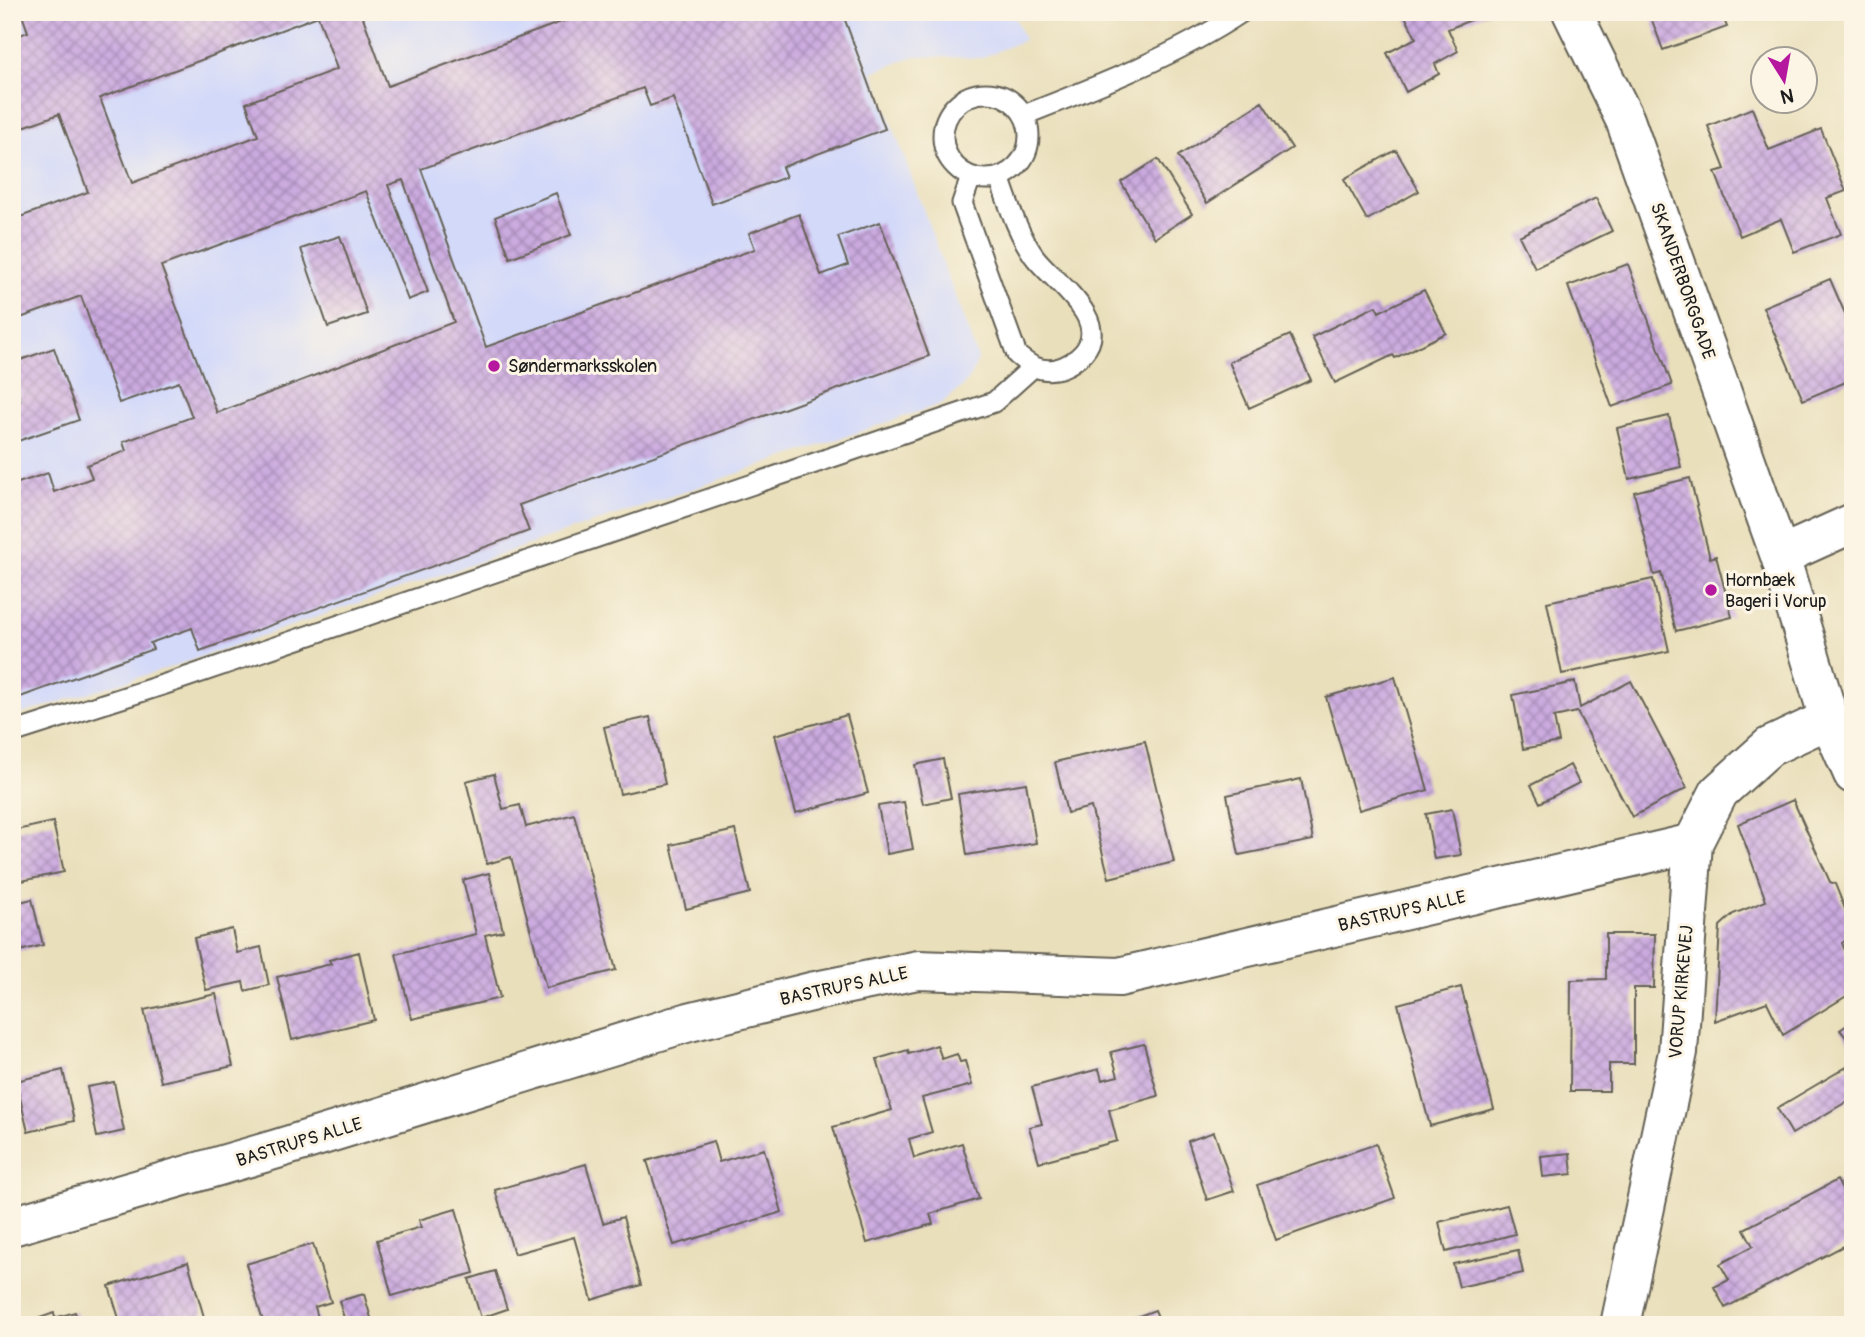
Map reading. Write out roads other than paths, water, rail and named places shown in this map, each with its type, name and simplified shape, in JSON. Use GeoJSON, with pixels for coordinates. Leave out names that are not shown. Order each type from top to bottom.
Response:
{"type":"FeatureCollection","features":[{"type":"Feature","properties":{"kind":"street","name":"SKANDERBORGGADE"},"geometry":{"type":"LineString","coordinates":[[1572,12],[1625,120],[1780,556],[1829,719],[1853,774]]}},
{"type":"Feature","properties":{"kind":"street"},"geometry":{"type":"LineString","coordinates":[[1780,556],[1853,523]]}},
{"type":"Feature","properties":{"kind":"street","name":"VORUP KIRKEVEJ"},"geometry":{"type":"LineString","coordinates":[[1619,1325],[1678,1052],[1693,843],[1719,792],[1769,747],[1829,719]]}},
{"type":"Feature","properties":{"kind":"street","name":"BASTRUPS ALLE"},"geometry":{"type":"LineString","coordinates":[[12,1226],[278,1149],[689,1022],[815,991],[918,970],[1119,977],[1693,843]]}},
{"type":"Feature","properties":{"kind":"lane"},"geometry":{"type":"LineString","coordinates":[[1024,115],[1089,90],[1215,30],[1242,12]]}},
{"type":"Feature","properties":{"kind":"lane"},"geometry":{"type":"LineString","coordinates":[[984,92],[999,94],[1011,100],[1024,115],[1030,131],[1026,155],[1017,167],[999,177],[984,179],[971,177],[950,160],[944,147],[944,123],[957,103],[970,95],[984,92]]}},
{"type":"Feature","properties":{"kind":"lane"},"geometry":{"type":"LineString","coordinates":[[971,177],[962,203],[1017,355],[1032,368],[1055,369],[1077,360],[1089,346],[1090,328],[1080,303],[1035,258],[1017,227],[999,177]]}},
{"type":"Feature","properties":{"kind":"lane"},"geometry":{"type":"LineString","coordinates":[[12,733],[178,680],[994,402],[1032,368]]}},
{"type":"Feature","properties":{"kind":"place","name":"Søndermarksskolen"},"geometry":{"type":"Point","coordinates":[494,366]}},
{"type":"Feature","properties":{"kind":"place","name":"Hornbæk Bageri i Vorup"},"geometry":{"type":"Point","coordinates":[1711,590]}}]}
